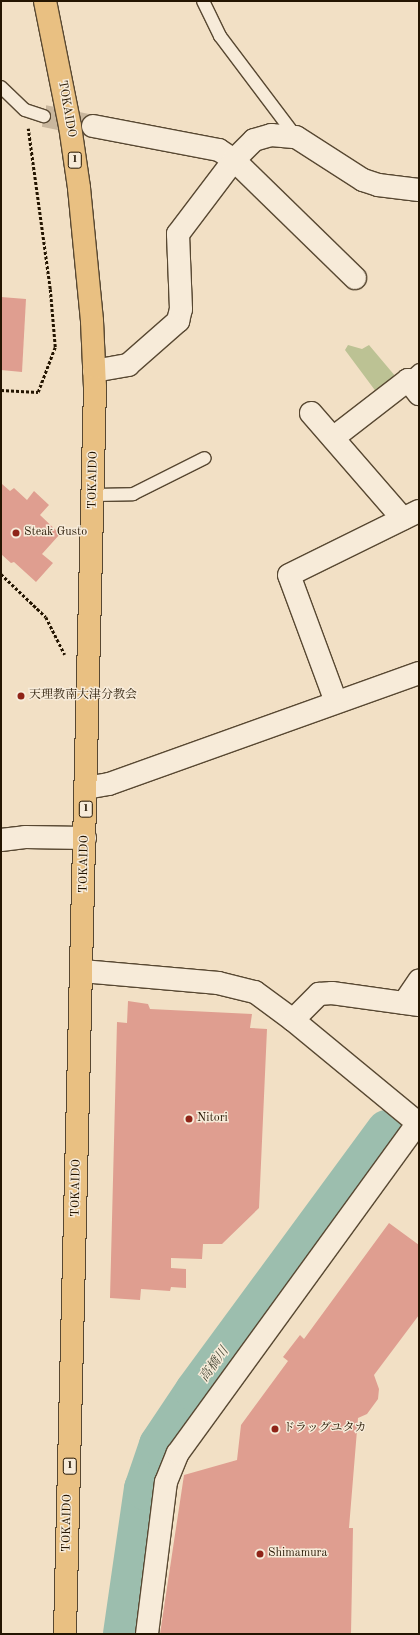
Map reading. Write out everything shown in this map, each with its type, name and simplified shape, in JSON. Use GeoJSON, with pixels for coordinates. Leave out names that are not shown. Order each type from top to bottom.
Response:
{"type":"FeatureCollection","features":[{"type":"Feature","properties":{"kind":"highway","name":"TOKAIDO"},"geometry":{"type":"LineString","coordinates":[[45,1],[70,126],[92,321],[94,371],[94,495],[65,1634]]}},
{"type":"Feature","properties":{"kind":"street"},"geometry":{"type":"LineString","coordinates":[[93,126],[219,150],[234,160],[355,278]]}},
{"type":"Feature","properties":{"kind":"street"},"geometry":{"type":"LineString","coordinates":[[94,371],[128,365],[178,321],[181,309],[178,234],[234,160],[254,140],[271,135],[296,137],[363,180],[378,185],[419,190]]}},
{"type":"Feature","properties":{"kind":"street"},"geometry":{"type":"LineString","coordinates":[[333,438],[415,381]]}},
{"type":"Feature","properties":{"kind":"street"},"geometry":{"type":"LineString","coordinates":[[311,413],[333,438],[411,515],[289,575],[336,702]]}},
{"type":"Feature","properties":{"kind":"street"},"geometry":{"type":"LineString","coordinates":[[86,788],[109,784],[419,672]]}},
{"type":"Feature","properties":{"kind":"street"},"geometry":{"type":"LineString","coordinates":[[1,840],[25,837],[85,838]]}},
{"type":"Feature","properties":{"kind":"street"},"geometry":{"type":"LineString","coordinates":[[82,971],[238,986],[256,992],[293,1020],[419,1123],[178,1454],[166,1482],[147,1634]]}},
{"type":"Feature","properties":{"kind":"street"},"geometry":{"type":"LineString","coordinates":[[293,1020],[319,994],[332,993],[412,1004],[419,981]]}},
{"type":"Feature","properties":{"kind":"lane"},"geometry":{"type":"LineString","coordinates":[[203,1],[220,36],[296,137]]}},
{"type":"Feature","properties":{"kind":"lane"},"geometry":{"type":"LineString","coordinates":[[1,87],[25,110],[44,116]]}},
{"type":"Feature","properties":{"kind":"lane"},"geometry":{"type":"LineString","coordinates":[[94,495],[133,494],[205,458]]}},
{"type":"Feature","properties":{"kind":"path"},"geometry":{"type":"LineString","coordinates":[[1,390],[38,392],[55,347],[50,289],[25,110]]}},
{"type":"Feature","properties":{"kind":"path"},"geometry":{"type":"LineString","coordinates":[[1,574],[46,617],[66,658]]}},
{"type":"Feature","properties":{"kind":"green space"},"geometry":{"type":"Polygon","coordinates":[[[348,345],[362,349],[369,345],[396,377],[377,393],[345,350],[348,345]]]}},
{"type":"Feature","properties":{"kind":"building"},"geometry":{"type":"Polygon","coordinates":[[[1,297],[26,299],[22,372],[1,370],[1,297]]]}},
{"type":"Feature","properties":{"kind":"building"},"geometry":{"type":"Polygon","coordinates":[[[2,484],[10,491],[14,488],[27,500],[34,491],[49,505],[40,515],[60,534],[42,554],[53,563],[36,582],[14,562],[11,563],[1,554],[2,484]]]}},
{"type":"Feature","properties":{"kind":"building","name":"Nitori"},"geometry":{"type":"Polygon","coordinates":[[[128,1001],[148,1004],[150,1009],[252,1014],[250,1028],[267,1029],[259,1208],[222,1244],[203,1244],[202,1259],[171,1258],[171,1268],[186,1269],[186,1288],[171,1287],[170,1291],[141,1289],[140,1300],[110,1298],[117,1022],[127,1023],[128,1001]]]}},
{"type":"Feature","properties":{"kind":"building"},"geometry":{"type":"Polygon","coordinates":[[[389,1223],[419,1245],[419,1315],[374,1375],[379,1389],[378,1399],[367,1414],[358,1418],[349,1528],[353,1528],[351,1634],[160,1634],[184,1475],[237,1460],[241,1425],[288,1361],[283,1357],[300,1335],[304,1339],[389,1223]]]}},
{"type":"Feature","properties":{"kind":"waterway","name":"高橋川"},"geometry":{"type":"LineString","coordinates":[[124,1634],[145,1489],[160,1445],[196,1391],[387,1131]]}},
{"type":"Feature","properties":{"kind":"tunnel"},"geometry":{"type":"LineString","coordinates":[[44,116],[93,126]]}},
{"type":"Feature","properties":{"kind":"place","name":"Steak Gusto"},"geometry":{"type":"Point","coordinates":[16,533]}},
{"type":"Feature","properties":{"kind":"place","name":"天理教南大津分教会"},"geometry":{"type":"Point","coordinates":[21,696]}},
{"type":"Feature","properties":{"kind":"place","name":"Nitori"},"geometry":{"type":"Point","coordinates":[189,1119]}},
{"type":"Feature","properties":{"kind":"place","name":"ドラッグユタカ"},"geometry":{"type":"Point","coordinates":[275,1429]}},
{"type":"Feature","properties":{"kind":"place","name":"Shimamura"},"geometry":{"type":"Point","coordinates":[260,1554]}}]}
